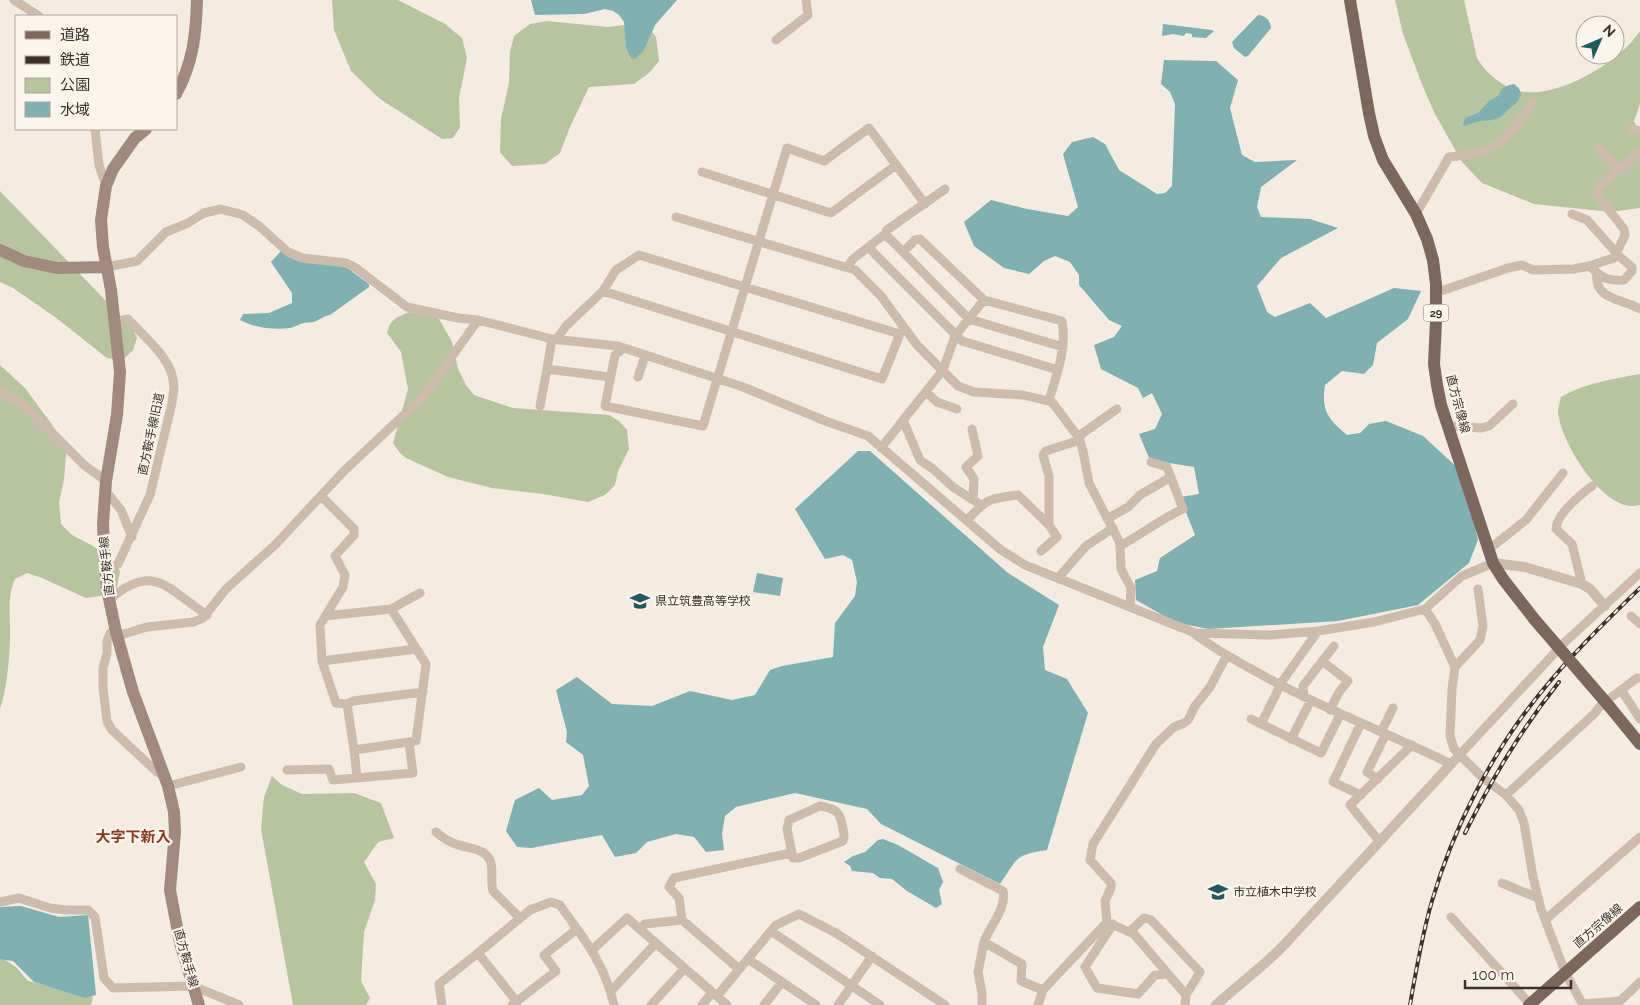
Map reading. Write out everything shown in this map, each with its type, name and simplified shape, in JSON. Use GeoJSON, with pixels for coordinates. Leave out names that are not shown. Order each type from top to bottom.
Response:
{"type":"FeatureCollection","features":[{"type":"Feature","properties":{"kind":"main road"},"geometry":{"type":"LineString","coordinates":[[178,90],[186,76],[194,40],[197,0]]}},
{"type":"Feature","properties":{"kind":"main road","name":"直方宗像線"},"geometry":{"type":"LineString","coordinates":[[1350,0],[1374,136],[1383,160],[1416,214],[1434,260],[1436,284],[1434,364],[1441,405],[1493,563],[1535,620],[1640,744]]}},
{"type":"Feature","properties":{"kind":"main road","name":"直方鞍手線"},"geometry":{"type":"LineString","coordinates":[[145,130],[135,138],[113,169],[106,186],[101,220],[120,372],[117,415],[105,486],[103,524],[107,589],[116,632],[133,692],[166,780],[174,812],[175,832],[170,890],[180,943],[199,1005]]}},
{"type":"Feature","properties":{"kind":"main road"},"geometry":{"type":"LineString","coordinates":[[0,250],[24,261],[57,268],[107,268]]}},
{"type":"Feature","properties":{"kind":"main road","name":"直方宗像線"},"geometry":{"type":"LineString","coordinates":[[1530,1005],[1640,907]]}},
{"type":"Feature","properties":{"kind":"street"},"geometry":{"type":"LineString","coordinates":[[14,0],[37,15]]}},
{"type":"Feature","properties":{"kind":"street"},"geometry":{"type":"LineString","coordinates":[[776,40],[808,15],[806,0]]}},
{"type":"Feature","properties":{"kind":"street"},"geometry":{"type":"LineString","coordinates":[[1416,214],[1449,157],[1471,155],[1493,148],[1505,138],[1533,102]]}},
{"type":"Feature","properties":{"kind":"street"},"geometry":{"type":"LineString","coordinates":[[624,348],[614,355],[604,406],[704,426],[787,148],[824,161],[869,128],[925,204]]}},
{"type":"Feature","properties":{"kind":"street"},"geometry":{"type":"LineString","coordinates":[[95,130],[100,165],[106,186]]}},
{"type":"Feature","properties":{"kind":"street"},"geometry":{"type":"LineString","coordinates":[[1598,147],[1618,170]]}},
{"type":"Feature","properties":{"kind":"street"},"geometry":{"type":"LineString","coordinates":[[1435,293],[1522,265],[1534,270],[1574,269],[1614,258],[1625,235],[1624,229],[1596,194],[1599,187],[1640,152]]}},
{"type":"Feature","properties":{"kind":"street"},"geometry":{"type":"LineString","coordinates":[[702,172],[831,213],[896,165]]}},
{"type":"Feature","properties":{"kind":"street"},"geometry":{"type":"LineString","coordinates":[[847,267],[853,259],[869,248],[887,230],[945,190]]}},
{"type":"Feature","properties":{"kind":"street"},"geometry":{"type":"LineString","coordinates":[[107,268],[137,261],[166,232],[188,223],[204,212],[221,210],[243,215],[259,226],[288,252],[302,258],[346,263],[407,307],[458,318],[478,320],[554,339],[624,348],[718,378],[868,436],[1001,550],[1026,565],[1195,633],[1227,655],[1280,685],[1330,710],[1451,764]]}},
{"type":"Feature","properties":{"kind":"street"},"geometry":{"type":"LineString","coordinates":[[1572,214],[1587,220],[1621,258],[1632,267],[1632,271],[1624,280],[1606,280],[1589,266]]}},
{"type":"Feature","properties":{"kind":"street"},"geometry":{"type":"LineString","coordinates":[[676,217],[855,270],[881,296],[903,331],[958,386],[974,392],[1023,394],[1049,400],[1064,416],[1079,439],[1084,451],[1089,483],[1113,528],[1120,546],[1121,569],[1131,588],[1130,607]]}},
{"type":"Feature","properties":{"kind":"street"},"geometry":{"type":"LineString","coordinates":[[885,234],[969,319],[1063,347]]}},
{"type":"Feature","properties":{"kind":"street"},"geometry":{"type":"LineString","coordinates":[[903,252],[915,240],[920,240],[984,300],[1062,321],[1064,332],[1063,347],[1049,400]]}},
{"type":"Feature","properties":{"kind":"street"},"geometry":{"type":"LineString","coordinates":[[869,248],[962,341],[1058,370]]}},
{"type":"Feature","properties":{"kind":"street"},"geometry":{"type":"LineString","coordinates":[[540,406],[554,339],[603,291],[616,270],[639,255],[903,331]]}},
{"type":"Feature","properties":{"kind":"street"},"geometry":{"type":"LineString","coordinates":[[1597,273],[1598,284],[1609,298],[1640,309]]}},
{"type":"Feature","properties":{"kind":"street"},"geometry":{"type":"LineString","coordinates":[[603,291],[882,379],[903,331]]}},
{"type":"Feature","properties":{"kind":"street"},"geometry":{"type":"LineString","coordinates":[[881,448],[944,370],[955,336],[984,300]]}},
{"type":"Feature","properties":{"kind":"street","name":"直方鞍手線旧道"},"geometry":{"type":"LineString","coordinates":[[106,567],[118,564],[150,495],[172,403],[174,378],[164,358],[128,319],[115,322]]}},
{"type":"Feature","properties":{"kind":"street"},"geometry":{"type":"LineString","coordinates":[[241,767],[166,780],[112,730],[107,722],[103,688],[103,668],[107,653],[107,641],[110,634],[116,632],[124,634],[147,627],[194,622],[207,615],[226,589],[276,544],[344,471],[424,396],[478,320]]}},
{"type":"Feature","properties":{"kind":"street"},"geometry":{"type":"LineString","coordinates":[[638,377],[645,356]]}},
{"type":"Feature","properties":{"kind":"street"},"geometry":{"type":"LineString","coordinates":[[547,369],[610,377]]}},
{"type":"Feature","properties":{"kind":"street"},"geometry":{"type":"LineString","coordinates":[[0,392],[23,404],[105,486],[121,510],[132,537]]}},
{"type":"Feature","properties":{"kind":"street"},"geometry":{"type":"LineString","coordinates":[[926,392],[937,402],[957,408]]}},
{"type":"Feature","properties":{"kind":"street"},"geometry":{"type":"LineString","coordinates":[[1448,426],[1481,428],[1489,426],[1513,404]]}},
{"type":"Feature","properties":{"kind":"street"},"geometry":{"type":"LineString","coordinates":[[1049,525],[1049,476],[1043,455],[1046,452],[1079,439],[1084,433],[1117,409]]}},
{"type":"Feature","properties":{"kind":"street"},"geometry":{"type":"LineString","coordinates":[[903,420],[920,460],[953,487],[977,502],[1018,495],[1049,525],[1057,537],[1041,551]]}},
{"type":"Feature","properties":{"kind":"street"},"geometry":{"type":"LineString","coordinates":[[967,520],[977,502],[974,479],[966,467],[978,456],[972,429]]}},
{"type":"Feature","properties":{"kind":"street"},"geometry":{"type":"LineString","coordinates":[[1120,546],[1166,517],[1184,509],[1167,467],[1151,462]]}},
{"type":"Feature","properties":{"kind":"street"},"geometry":{"type":"LineString","coordinates":[[1488,550],[1526,520],[1563,473]]}},
{"type":"Feature","properties":{"kind":"street"},"geometry":{"type":"LineString","coordinates":[[1107,519],[1128,507],[1140,495],[1171,477]]}},
{"type":"Feature","properties":{"kind":"street"},"geometry":{"type":"LineString","coordinates":[[1582,584],[1572,544],[1556,530],[1557,524],[1576,498],[1592,486]]}},
{"type":"Feature","properties":{"kind":"street"},"geometry":{"type":"LineString","coordinates":[[321,496],[354,529],[354,535],[335,556],[345,575],[344,587],[320,625],[322,661],[336,703],[346,704],[353,701],[423,692]]}},
{"type":"Feature","properties":{"kind":"street"},"geometry":{"type":"LineString","coordinates":[[1058,578],[1086,546],[1113,528]]}},
{"type":"Feature","properties":{"kind":"street"},"geometry":{"type":"LineString","coordinates":[[1195,633],[1270,635],[1318,631],[1374,622],[1425,609],[1462,576],[1493,563],[1525,567],[1582,584],[1590,589],[1605,606]]}},
{"type":"Feature","properties":{"kind":"street"},"geometry":{"type":"LineString","coordinates":[[1216,1005],[1269,960],[1564,643],[1640,573]]}},
{"type":"Feature","properties":{"kind":"street"},"geometry":{"type":"LineString","coordinates":[[110,599],[126,587],[143,580],[149,580],[163,584],[207,615]]}},
{"type":"Feature","properties":{"kind":"street"},"geometry":{"type":"LineString","coordinates":[[1455,667],[1480,640],[1483,626],[1478,589]]}},
{"type":"Feature","properties":{"kind":"street"},"geometry":{"type":"LineString","coordinates":[[325,616],[391,609],[420,593]]}},
{"type":"Feature","properties":{"kind":"street"},"geometry":{"type":"LineString","coordinates":[[354,750],[416,741],[426,664],[391,609]]}},
{"type":"Feature","properties":{"kind":"street"},"geometry":{"type":"LineString","coordinates":[[1425,609],[1435,624],[1455,667],[1450,736],[1454,749],[1483,778],[1506,795],[1520,810],[1538,898],[1565,972],[1583,1005],[1620,1001],[1640,982]]}},
{"type":"Feature","properties":{"kind":"street"},"geometry":{"type":"LineString","coordinates":[[1631,616],[1640,624]]}},
{"type":"Feature","properties":{"kind":"street"},"geometry":{"type":"LineString","coordinates":[[1261,724],[1280,685],[1318,631]]}},
{"type":"Feature","properties":{"kind":"street"},"geometry":{"type":"LineString","coordinates":[[1291,739],[1308,699],[1303,686],[1334,646]]}},
{"type":"Feature","properties":{"kind":"street"},"geometry":{"type":"LineString","coordinates":[[322,661],[416,649]]}},
{"type":"Feature","properties":{"kind":"street"},"geometry":{"type":"LineString","coordinates":[[1168,974],[1155,974],[1138,994],[1097,988],[1085,967],[1110,923],[1105,901],[1112,888],[1111,883],[1090,860],[1093,844],[1156,744],[1174,727],[1188,720],[1195,706],[1210,687],[1227,655]]}},
{"type":"Feature","properties":{"kind":"street"},"geometry":{"type":"LineString","coordinates":[[1322,661],[1348,681],[1339,692],[1330,710]]}},
{"type":"Feature","properties":{"kind":"street"},"geometry":{"type":"LineString","coordinates":[[1506,795],[1594,714],[1601,705],[1637,678],[1640,678]]}},
{"type":"Feature","properties":{"kind":"street"},"geometry":{"type":"LineString","coordinates":[[1622,691],[1640,719]]}},
{"type":"Feature","properties":{"kind":"street"},"geometry":{"type":"LineString","coordinates":[[346,704],[357,777]]}},
{"type":"Feature","properties":{"kind":"street"},"geometry":{"type":"LineString","coordinates":[[1378,779],[1368,772],[1393,708]]}},
{"type":"Feature","properties":{"kind":"street"},"geometry":{"type":"LineString","coordinates":[[1251,719],[1321,753],[1340,714]]}},
{"type":"Feature","properties":{"kind":"street"},"geometry":{"type":"LineString","coordinates":[[1361,723],[1334,782],[1361,795]]}},
{"type":"Feature","properties":{"kind":"street"},"geometry":{"type":"LineString","coordinates":[[287,770],[329,769],[333,780],[412,774],[409,743]]}},
{"type":"Feature","properties":{"kind":"street"},"geometry":{"type":"LineString","coordinates":[[1378,841],[1350,805],[1412,745]]}},
{"type":"Feature","properties":{"kind":"street"},"geometry":{"type":"LineString","coordinates":[[820,806],[832,808],[838,812],[841,816],[843,841],[799,858],[793,858],[791,853],[787,829],[789,820],[820,806]]}},
{"type":"Feature","properties":{"kind":"street"},"geometry":{"type":"LineString","coordinates":[[436,832],[457,845],[476,849],[484,853],[491,863],[492,887],[494,891],[520,918]]}},
{"type":"Feature","properties":{"kind":"street"},"geometry":{"type":"LineString","coordinates":[[1546,920],[1640,837]]}},
{"type":"Feature","properties":{"kind":"street"},"geometry":{"type":"LineString","coordinates":[[739,969],[682,920],[679,898],[669,887],[674,878],[791,853]]}},
{"type":"Feature","properties":{"kind":"street"},"geometry":{"type":"LineString","coordinates":[[960,869],[1003,891],[1004,897],[1000,911],[984,942],[978,972],[982,1005]]}},
{"type":"Feature","properties":{"kind":"street"},"geometry":{"type":"LineString","coordinates":[[1502,883],[1538,898]]}},
{"type":"Feature","properties":{"kind":"street"},"geometry":{"type":"LineString","coordinates":[[0,902],[19,898],[50,908],[88,910],[95,917],[104,978],[112,988],[193,986],[239,1005]]}},
{"type":"Feature","properties":{"kind":"street"},"geometry":{"type":"LineString","coordinates":[[442,1005],[439,984],[520,918],[540,905],[551,902],[560,905],[592,950],[609,983],[614,1005]]}},
{"type":"Feature","properties":{"kind":"street"},"geometry":{"type":"LineString","coordinates":[[702,1005],[739,969],[776,925],[799,914],[836,933],[945,1005]]}},
{"type":"Feature","properties":{"kind":"street"},"geometry":{"type":"LineString","coordinates":[[1451,917],[1530,1005]]}},
{"type":"Feature","properties":{"kind":"street"},"geometry":{"type":"LineString","coordinates":[[592,950],[627,918],[728,1005]]}},
{"type":"Feature","properties":{"kind":"street"},"geometry":{"type":"LineString","coordinates":[[1129,932],[1144,918],[1151,920],[1200,972],[1186,995],[1185,1005]]}},
{"type":"Feature","properties":{"kind":"street"},"geometry":{"type":"LineString","coordinates":[[640,929],[645,924],[682,920]]}},
{"type":"Feature","properties":{"kind":"street"},"geometry":{"type":"LineString","coordinates":[[1110,923],[1134,934],[1186,995]]}},
{"type":"Feature","properties":{"kind":"street"},"geometry":{"type":"LineString","coordinates":[[1038,1005],[1043,990],[1110,923]]}},
{"type":"Feature","properties":{"kind":"street"},"geometry":{"type":"LineString","coordinates":[[478,953],[514,1003],[556,971],[544,955],[577,929]]}},
{"type":"Feature","properties":{"kind":"street"},"geometry":{"type":"LineString","coordinates":[[771,931],[880,1005]]}},
{"type":"Feature","properties":{"kind":"street"},"geometry":{"type":"LineString","coordinates":[[984,942],[1022,964],[1021,981],[1043,990]]}},
{"type":"Feature","properties":{"kind":"street"},"geometry":{"type":"LineString","coordinates":[[610,991],[656,943]]}},
{"type":"Feature","properties":{"kind":"street"},"geometry":{"type":"LineString","coordinates":[[838,1005],[872,956]]}},
{"type":"Feature","properties":{"kind":"street"},"geometry":{"type":"LineString","coordinates":[[748,959],[816,1005]]}},
{"type":"Feature","properties":{"kind":"street"},"geometry":{"type":"LineString","coordinates":[[651,1005],[684,968]]}},
{"type":"Feature","properties":{"kind":"street"},"geometry":{"type":"LineString","coordinates":[[764,1005],[782,982]]}},
{"type":"Feature","properties":{"kind":"green space"},"geometry":{"type":"Polygon","coordinates":[[[332,0],[398,0],[445,24],[462,38],[467,58],[459,98],[460,127],[453,138],[442,139],[380,99],[351,71],[334,30],[332,0]]]}},
{"type":"Feature","properties":{"kind":"green space"},"geometry":{"type":"Polygon","coordinates":[[[1395,0],[1464,0],[1477,58],[1481,64],[1491,76],[1512,89],[1540,92],[1573,82],[1605,65],[1625,65],[1625,48],[1640,31],[1640,104],[1634,121],[1640,133],[1640,208],[1611,212],[1534,204],[1482,183],[1462,162],[1435,114],[1403,34],[1395,0]]]}},
{"type":"Feature","properties":{"kind":"green space"},"geometry":{"type":"Polygon","coordinates":[[[547,21],[608,27],[640,23],[648,27],[656,37],[659,61],[649,73],[634,84],[589,87],[560,153],[545,164],[512,166],[500,152],[501,119],[509,83],[510,52],[514,36],[530,24],[547,21]]]}},
{"type":"Feature","properties":{"kind":"green space"},"geometry":{"type":"Polygon","coordinates":[[[0,191],[133,329],[137,338],[133,350],[122,361],[107,358],[55,317],[13,288],[0,282],[0,191]]]}},
{"type":"Feature","properties":{"kind":"green space"},"geometry":{"type":"Polygon","coordinates":[[[409,312],[438,317],[452,342],[458,369],[466,385],[474,395],[513,408],[609,415],[619,421],[627,430],[629,449],[618,471],[615,485],[605,495],[588,502],[492,488],[448,477],[406,458],[400,453],[393,443],[408,389],[401,352],[387,333],[392,321],[409,312]]]}},
{"type":"Feature","properties":{"kind":"green space"},"geometry":{"type":"Polygon","coordinates":[[[0,365],[25,388],[64,443],[66,454],[64,480],[59,502],[61,524],[72,535],[93,546],[113,561],[120,571],[117,587],[107,595],[86,598],[27,573],[15,579],[10,601],[10,640],[7,675],[0,709],[0,365]]]}},
{"type":"Feature","properties":{"kind":"green space"},"geometry":{"type":"Polygon","coordinates":[[[1640,374],[1640,505],[1627,505],[1613,499],[1599,488],[1587,474],[1567,440],[1558,410],[1561,397],[1579,388],[1640,374]]]}},
{"type":"Feature","properties":{"kind":"green space"},"geometry":{"type":"Polygon","coordinates":[[[272,776],[282,785],[302,794],[354,793],[381,803],[394,838],[378,842],[364,862],[376,884],[375,900],[364,932],[361,981],[370,998],[366,1005],[293,1005],[261,829],[264,797],[272,776]]]}},
{"type":"Feature","properties":{"kind":"green space"},"geometry":{"type":"Polygon","coordinates":[[[0,956],[17,968],[28,981],[93,997],[91,1005],[0,1005],[0,956]]]}},
{"type":"Feature","properties":{"kind":"water"},"geometry":{"type":"Polygon","coordinates":[[[531,0],[677,0],[655,25],[644,50],[635,59],[631,58],[626,48],[624,22],[613,11],[605,9],[584,14],[535,15],[531,0]]]}},
{"type":"Feature","properties":{"kind":"water"},"geometry":{"type":"Polygon","coordinates":[[[1258,15],[1267,19],[1271,28],[1248,56],[1245,57],[1234,48],[1232,42],[1258,15]]]}},
{"type":"Feature","properties":{"kind":"water"},"geometry":{"type":"Polygon","coordinates":[[[1163,24],[1214,31],[1206,38],[1192,37],[1192,34],[1186,33],[1184,36],[1173,34],[1162,36],[1163,24]]]}},
{"type":"Feature","properties":{"kind":"water"},"geometry":{"type":"Polygon","coordinates":[[[1164,60],[1216,61],[1238,80],[1230,108],[1242,155],[1255,162],[1297,160],[1261,187],[1257,207],[1261,217],[1310,219],[1338,228],[1281,258],[1257,286],[1267,312],[1275,317],[1310,303],[1326,318],[1394,288],[1421,291],[1408,319],[1377,343],[1373,365],[1364,374],[1342,371],[1325,385],[1324,394],[1327,414],[1347,435],[1360,433],[1369,424],[1386,421],[1423,436],[1460,470],[1469,498],[1478,540],[1469,563],[1418,605],[1338,621],[1209,629],[1177,623],[1136,600],[1135,580],[1157,571],[1160,558],[1195,535],[1180,497],[1199,494],[1194,467],[1150,460],[1139,434],[1155,429],[1162,414],[1152,393],[1143,398],[1138,388],[1101,369],[1094,345],[1114,337],[1122,326],[1109,320],[1079,285],[1079,275],[1070,262],[1055,256],[1044,261],[1029,274],[1004,268],[974,246],[964,222],[991,200],[1068,216],[1078,207],[1063,154],[1072,142],[1093,137],[1105,144],[1119,170],[1157,194],[1165,193],[1172,186],[1175,104],[1170,92],[1161,84],[1164,60]]]}},
{"type":"Feature","properties":{"kind":"water"},"geometry":{"type":"Polygon","coordinates":[[[1514,84],[1520,91],[1520,97],[1502,116],[1494,120],[1480,121],[1465,126],[1463,124],[1465,118],[1478,113],[1489,101],[1498,96],[1502,89],[1514,84]]]}},
{"type":"Feature","properties":{"kind":"water"},"geometry":{"type":"Polygon","coordinates":[[[281,251],[293,259],[346,267],[369,284],[369,287],[330,315],[315,322],[302,323],[292,328],[265,328],[240,320],[243,314],[269,313],[292,303],[292,293],[271,262],[281,251]]]}},
{"type":"Feature","properties":{"kind":"water"},"geometry":{"type":"Polygon","coordinates":[[[858,451],[870,451],[1008,573],[1059,605],[1043,647],[1045,670],[1067,679],[1088,713],[1047,850],[1022,856],[1014,863],[1000,884],[881,824],[867,809],[795,793],[736,807],[725,816],[722,834],[724,850],[706,852],[694,837],[676,834],[647,842],[636,853],[615,857],[602,835],[531,848],[517,847],[506,831],[515,800],[539,788],[552,800],[582,795],[589,786],[583,755],[566,742],[567,732],[556,690],[577,677],[612,704],[652,706],[690,691],[732,700],[755,695],[770,670],[833,657],[835,623],[855,596],[857,582],[852,560],[843,555],[825,559],[795,509],[858,451]]]}},
{"type":"Feature","properties":{"kind":"water"},"geometry":{"type":"Polygon","coordinates":[[[757,573],[783,578],[780,596],[753,592],[757,573]]]}},
{"type":"Feature","properties":{"kind":"water"},"geometry":{"type":"Polygon","coordinates":[[[883,839],[898,845],[938,868],[943,882],[939,890],[942,904],[936,908],[907,891],[892,879],[880,878],[873,873],[852,871],[850,866],[844,862],[853,856],[865,852],[878,840],[883,839]]]}},
{"type":"Feature","properties":{"kind":"water"},"geometry":{"type":"Polygon","coordinates":[[[21,906],[59,917],[88,915],[96,995],[85,998],[34,982],[13,961],[0,959],[0,907],[21,906]]]}},
{"type":"Feature","properties":{"kind":"railway"},"geometry":{"type":"LineString","coordinates":[[1410,1005],[1432,901],[1462,820],[1489,767],[1538,696],[1587,640],[1640,588]]}},
{"type":"Feature","properties":{"kind":"railway"},"geometry":{"type":"LineString","coordinates":[[1465,833],[1508,755],[1532,718],[1559,682]]}},
{"type":"Feature","properties":{"kind":"place","name":"県立筑豊高等学校"},"geometry":{"type":"Point","coordinates":[640,601]}},
{"type":"Feature","properties":{"kind":"place","name":"市立植木中学校"},"geometry":{"type":"Point","coordinates":[1218,892]}},
{"type":"Feature","properties":{"kind":"district","name":"大字下新入"},"geometry":{"type":"Point","coordinates":[133,837]}}]}
